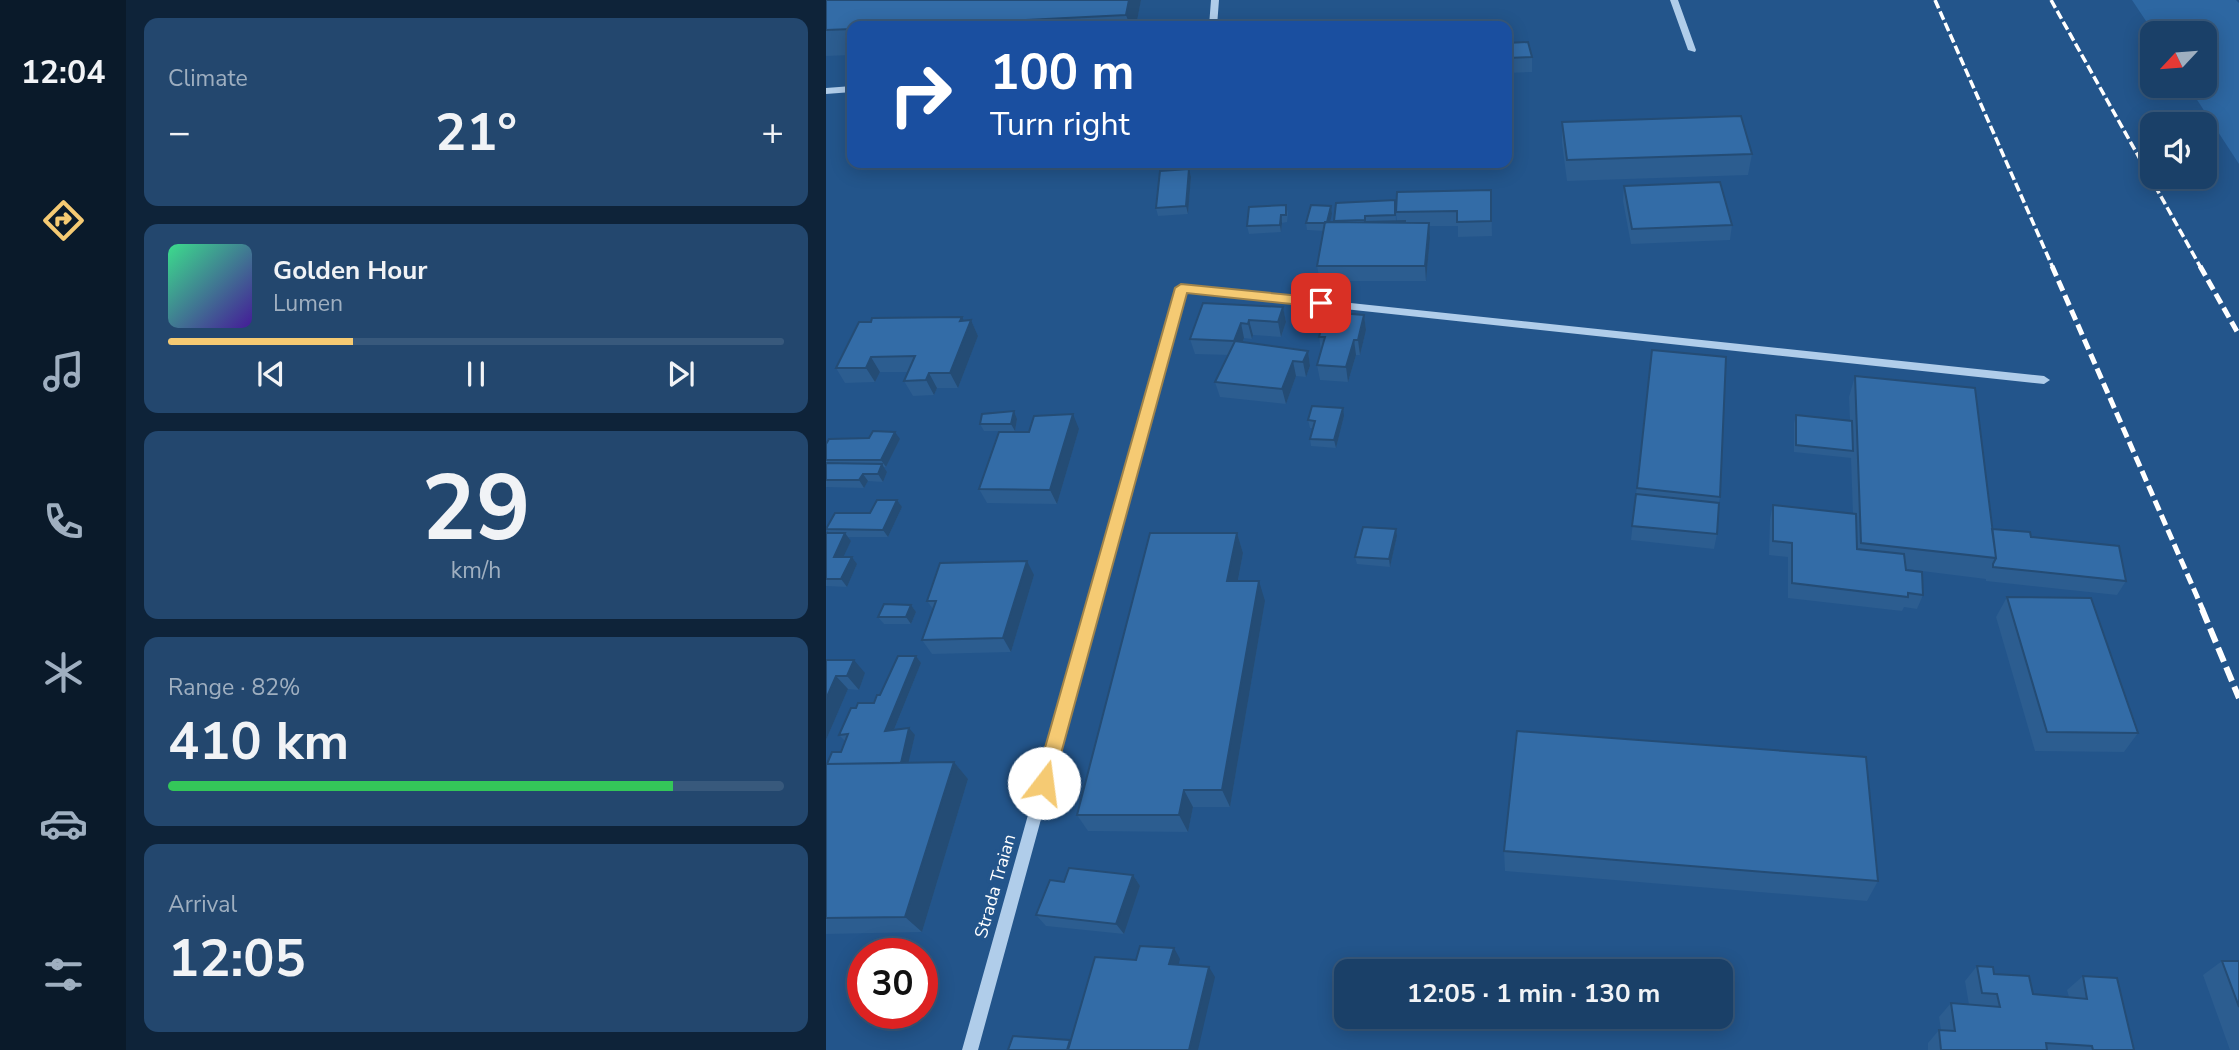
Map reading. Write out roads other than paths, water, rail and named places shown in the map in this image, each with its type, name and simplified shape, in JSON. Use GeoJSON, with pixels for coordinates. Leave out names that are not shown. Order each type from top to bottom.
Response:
{"type":"FeatureCollection","features":[{"type":"Feature","properties":{"kind":"street"},"geometry":{"type":"LineString","coordinates":[[1213,21],[1215,0]]}},
{"type":"Feature","properties":{"kind":"street"},"geometry":{"type":"LineString","coordinates":[[826,91],[847,89]]}},
{"type":"Feature","properties":{"kind":"street","name":"Strada Traian"},"geometry":{"type":"LineString","coordinates":[[970,1050],[1181,288],[2044,380]]}},
{"type":"Feature","properties":{"kind":"lane"},"geometry":{"type":"LineString","coordinates":[[1674,0],[1692,50]]}},
{"type":"Feature","properties":{"kind":"railway"},"geometry":{"type":"LineString","coordinates":[[1935,0],[2053,268]]}},
{"type":"Feature","properties":{"kind":"railway"},"geometry":{"type":"LineString","coordinates":[[2051,0],[2201,268]]}},
{"type":"Feature","properties":{"kind":"railway"},"geometry":{"type":"LineString","coordinates":[[2052,266],[2203,610]]}},
{"type":"Feature","properties":{"kind":"railway"},"geometry":{"type":"LineString","coordinates":[[2200,266],[2239,335]]}},
{"type":"Feature","properties":{"kind":"railway"},"geometry":{"type":"LineString","coordinates":[[2202,609],[2239,698]]}}]}
